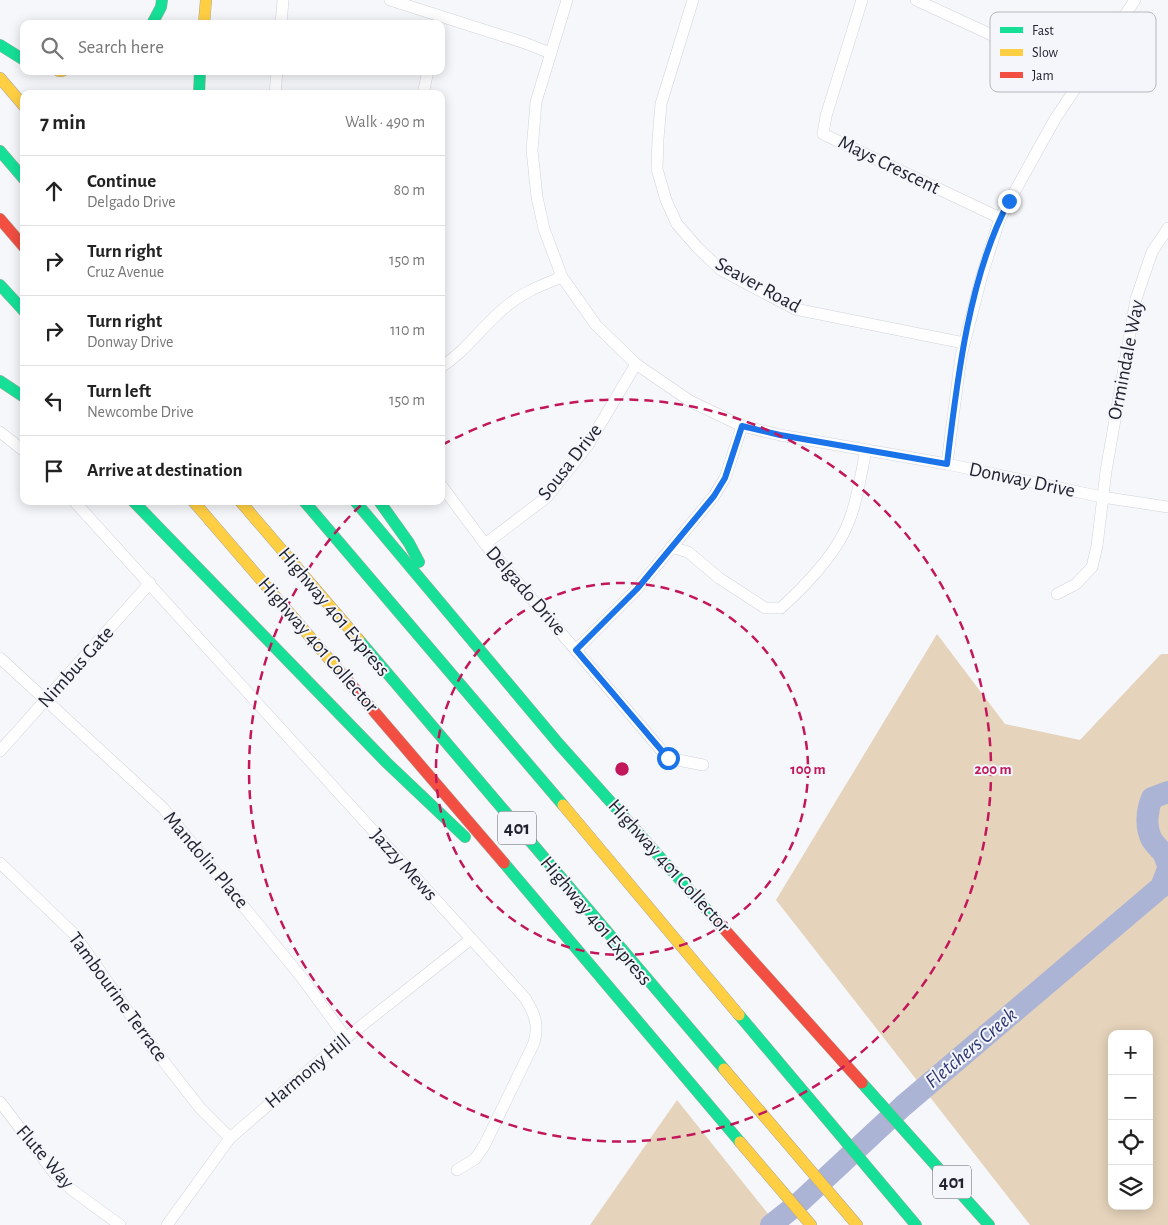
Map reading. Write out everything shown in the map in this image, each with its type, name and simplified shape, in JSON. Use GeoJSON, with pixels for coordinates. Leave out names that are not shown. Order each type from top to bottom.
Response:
{"type":"FeatureCollection","features":[{"type":"Feature","properties":{"kind":"highway"},"geometry":{"type":"LineString","coordinates":[[154,20],[161,7],[162,0]]}},
{"type":"Feature","properties":{"kind":"highway"},"geometry":{"type":"LineString","coordinates":[[204,20],[206,0]]}},
{"type":"Feature","properties":{"kind":"highway"},"geometry":{"type":"LineString","coordinates":[[0,45],[20,58]]}},
{"type":"Feature","properties":{"kind":"highway"},"geometry":{"type":"LineString","coordinates":[[198,90],[200,75]]}},
{"type":"Feature","properties":{"kind":"highway"},"geometry":{"type":"LineString","coordinates":[[0,78],[20,101]]}},
{"type":"Feature","properties":{"kind":"highway"},"geometry":{"type":"LineString","coordinates":[[0,151],[20,174]]}},
{"type":"Feature","properties":{"kind":"highway"},"geometry":{"type":"LineString","coordinates":[[0,219],[20,242]]}},
{"type":"Feature","properties":{"kind":"highway"},"geometry":{"type":"LineString","coordinates":[[0,285],[20,307]]}},
{"type":"Feature","properties":{"kind":"highway"},"geometry":{"type":"LineString","coordinates":[[0,381],[20,394]]}},
{"type":"Feature","properties":{"kind":"highway"},"geometry":{"type":"LineString","coordinates":[[137,505],[387,763],[533,900]]}},
{"type":"Feature","properties":{"kind":"highway","name":"Highway 401 Collector"},"geometry":{"type":"LineString","coordinates":[[196,505],[374,709],[533,900],[811,1225]]}},
{"type":"Feature","properties":{"kind":"highway","name":"Highway 401 Express"},"geometry":{"type":"LineString","coordinates":[[243,505],[857,1225]]}},
{"type":"Feature","properties":{"kind":"highway","name":"401"},"geometry":{"type":"LineString","coordinates":[[307,505],[413,626],[916,1225]]}},
{"type":"Feature","properties":{"kind":"highway","name":"Highway 401 Collector"},"geometry":{"type":"LineString","coordinates":[[358,505],[558,743],[867,1086],[989,1225]]}},
{"type":"Feature","properties":{"kind":"highway"},"geometry":{"type":"LineString","coordinates":[[382,505],[409,543],[439,602]]}},
{"type":"Feature","properties":{"kind":"street"},"geometry":{"type":"LineString","coordinates":[[281,20],[283,0]]}},
{"type":"Feature","properties":{"kind":"street"},"geometry":{"type":"LineString","coordinates":[[390,0],[437,20]]}},
{"type":"Feature","properties":{"kind":"street","name":"Donway Drive"},"geometry":{"type":"LineString","coordinates":[[567,0],[536,102],[532,150],[537,197],[544,229],[562,277],[596,325],[636,364],[690,401],[742,426],[780,435],[947,464],[1102,497],[1168,507]]}},
{"type":"Feature","properties":{"kind":"street","name":"Seaver Road"},"geometry":{"type":"LineString","coordinates":[[693,0],[661,104],[658,139],[656,169],[666,200],[677,224],[721,270],[795,309],[964,343]]}},
{"type":"Feature","properties":{"kind":"street","name":"Mays Crescent"},"geometry":{"type":"LineString","coordinates":[[862,0],[826,116],[823,134],[1000,218]]}},
{"type":"Feature","properties":{"kind":"street"},"geometry":{"type":"LineString","coordinates":[[916,0],[990,34]]}},
{"type":"Feature","properties":{"kind":"street"},"geometry":{"type":"LineString","coordinates":[[1127,12],[1135,0]]}},
{"type":"Feature","properties":{"kind":"street"},"geometry":{"type":"LineString","coordinates":[[445,23],[525,43],[550,53]]}},
{"type":"Feature","properties":{"kind":"street"},"geometry":{"type":"LineString","coordinates":[[275,90],[277,75]]}},
{"type":"Feature","properties":{"kind":"street"},"geometry":{"type":"LineString","coordinates":[[424,90],[427,75]]}},
{"type":"Feature","properties":{"kind":"street"},"geometry":{"type":"LineString","coordinates":[[947,464],[964,343],[982,275],[1000,218],[1072,92]]}},
{"type":"Feature","properties":{"kind":"street","name":"Ormindale Way"},"geometry":{"type":"LineString","coordinates":[[1058,594],[1076,584],[1092,567],[1097,546],[1102,497],[1136,299],[1152,252],[1168,228]]}},
{"type":"Feature","properties":{"kind":"street"},"geometry":{"type":"LineString","coordinates":[[445,365],[456,358],[499,312],[522,294],[562,277]]}},
{"type":"Feature","properties":{"kind":"street","name":"Sousa Drive"},"geometry":{"type":"LineString","coordinates":[[485,544],[547,497],[588,445],[636,364]]}},
{"type":"Feature","properties":{"kind":"street"},"geometry":{"type":"LineString","coordinates":[[576,650],[637,589],[714,496],[725,478],[742,426]]}},
{"type":"Feature","properties":{"kind":"street"},"geometry":{"type":"LineString","coordinates":[[0,432],[20,448]]}},
{"type":"Feature","properties":{"kind":"street"},"geometry":{"type":"LineString","coordinates":[[671,547],[688,552],[718,578],[765,608],[781,608],[800,591],[836,545],[849,521],[866,450]]}},
{"type":"Feature","properties":{"kind":"street","name":"Delgado Drive"},"geometry":{"type":"LineString","coordinates":[[445,490],[485,544],[668,758],[704,765]]}},
{"type":"Feature","properties":{"kind":"street","name":"Jazzy Mews"},"geometry":{"type":"LineString","coordinates":[[78,505],[525,998],[536,1020],[537,1031],[534,1043],[484,1146],[475,1159],[457,1170]]}},
{"type":"Feature","properties":{"kind":"street","name":"Nimbus Gate"},"geometry":{"type":"LineString","coordinates":[[0,751],[150,583]]}},
{"type":"Feature","properties":{"kind":"street","name":"Mandolin Place"},"geometry":{"type":"LineString","coordinates":[[0,658],[163,808],[302,978],[346,1038]]}},
{"type":"Feature","properties":{"kind":"street","name":"Tambourine Terrace"},"geometry":{"type":"LineString","coordinates":[[0,863],[74,934],[154,1049],[200,1108],[230,1138]]}},
{"type":"Feature","properties":{"kind":"street","name":"Harmony Hill"},"geometry":{"type":"LineString","coordinates":[[166,1225],[230,1138],[346,1038],[471,939]]}},
{"type":"Feature","properties":{"kind":"street","name":"Flute Way"},"geometry":{"type":"LineString","coordinates":[[0,1102],[55,1174],[72,1190],[120,1225]]}},
{"type":"Feature","properties":{"kind":"shaded area"},"geometry":{"type":"Polygon","coordinates":[[[937,634],[1005,724],[1080,740],[1161,654],[1168,654],[1168,1225],[1030,1225],[776,900],[937,634]]]}},
{"type":"Feature","properties":{"kind":"shaded area"},"geometry":{"type":"Polygon","coordinates":[[[677,1100],[777,1225],[590,1225],[677,1100]]]}},
{"type":"Feature","properties":{"kind":"waterway","name":"Fletchers Creek"},"geometry":{"type":"LineString","coordinates":[[1168,792],[1152,798],[1148,819],[1148,830],[1152,840],[1163,853],[1168,866]]}},
{"type":"Feature","properties":{"kind":"waterway","name":"Fletchers Creek"},"geometry":{"type":"LineString","coordinates":[[771,1225],[800,1202],[903,1106],[1161,887],[1168,869]]}},
{"type":"Feature","properties":{"kind":"traffic: fast"},"geometry":{"type":"LineString","coordinates":[[154,20],[161,7],[162,0]]}},
{"type":"Feature","properties":{"kind":"traffic: fast"},"geometry":{"type":"LineString","coordinates":[[0,45],[20,58]]}},
{"type":"Feature","properties":{"kind":"traffic: fast"},"geometry":{"type":"LineString","coordinates":[[199,90],[200,75]]}},
{"type":"Feature","properties":{"kind":"traffic: fast"},"geometry":{"type":"LineString","coordinates":[[0,151],[20,174]]}},
{"type":"Feature","properties":{"kind":"traffic: fast"},"geometry":{"type":"LineString","coordinates":[[0,285],[20,307]]}},
{"type":"Feature","properties":{"kind":"traffic: fast"},"geometry":{"type":"LineString","coordinates":[[0,381],[20,394]]}},
{"type":"Feature","properties":{"kind":"traffic: fast"},"geometry":{"type":"LineString","coordinates":[[137,505],[387,763],[465,837]]}},
{"type":"Feature","properties":{"kind":"traffic: fast"},"geometry":{"type":"LineString","coordinates":[[307,505],[563,805]]}},
{"type":"Feature","properties":{"kind":"traffic: fast"},"geometry":{"type":"LineString","coordinates":[[358,505],[558,743],[716,920]]}},
{"type":"Feature","properties":{"kind":"traffic: fast"},"geometry":{"type":"LineString","coordinates":[[382,505],[409,543],[419,562]]}},
{"type":"Feature","properties":{"kind":"traffic: fast"},"geometry":{"type":"LineString","coordinates":[[359,640],[724,1069]]}},
{"type":"Feature","properties":{"kind":"traffic: fast"},"geometry":{"type":"LineString","coordinates":[[504,863],[740,1142]]}},
{"type":"Feature","properties":{"kind":"traffic: fast"},"geometry":{"type":"LineString","coordinates":[[739,1015],[916,1225]]}},
{"type":"Feature","properties":{"kind":"traffic: fast"},"geometry":{"type":"LineString","coordinates":[[862,1083],[989,1225]]}},
{"type":"Feature","properties":{"kind":"traffic: slow"},"geometry":{"type":"LineString","coordinates":[[204,20],[206,0]]}},
{"type":"Feature","properties":{"kind":"traffic: slow"},"geometry":{"type":"LineString","coordinates":[[0,78],[20,101]]}},
{"type":"Feature","properties":{"kind":"traffic: slow"},"geometry":{"type":"LineString","coordinates":[[196,505],[342,674]]}},
{"type":"Feature","properties":{"kind":"traffic: slow"},"geometry":{"type":"LineString","coordinates":[[243,505],[359,640]]}},
{"type":"Feature","properties":{"kind":"traffic: slow"},"geometry":{"type":"LineString","coordinates":[[563,805],[739,1015]]}},
{"type":"Feature","properties":{"kind":"traffic: slow"},"geometry":{"type":"LineString","coordinates":[[724,1069],[857,1225]]}},
{"type":"Feature","properties":{"kind":"traffic: slow"},"geometry":{"type":"LineString","coordinates":[[740,1142],[811,1225]]}},
{"type":"Feature","properties":{"kind":"traffic: jam"},"geometry":{"type":"LineString","coordinates":[[0,219],[20,242]]}},
{"type":"Feature","properties":{"kind":"traffic: jam"},"geometry":{"type":"LineString","coordinates":[[342,674],[504,863]]}},
{"type":"Feature","properties":{"kind":"traffic: jam"},"geometry":{"type":"LineString","coordinates":[[716,920],[862,1083]]}},
{"type":"Feature","properties":{"kind":"route"},"geometry":{"type":"LineString","coordinates":[[668,758],[576,650],[637,589],[714,496],[725,478],[742,426],[780,435],[947,464],[961,356],[982,275],[1000,218],[1009,201]]}}]}
